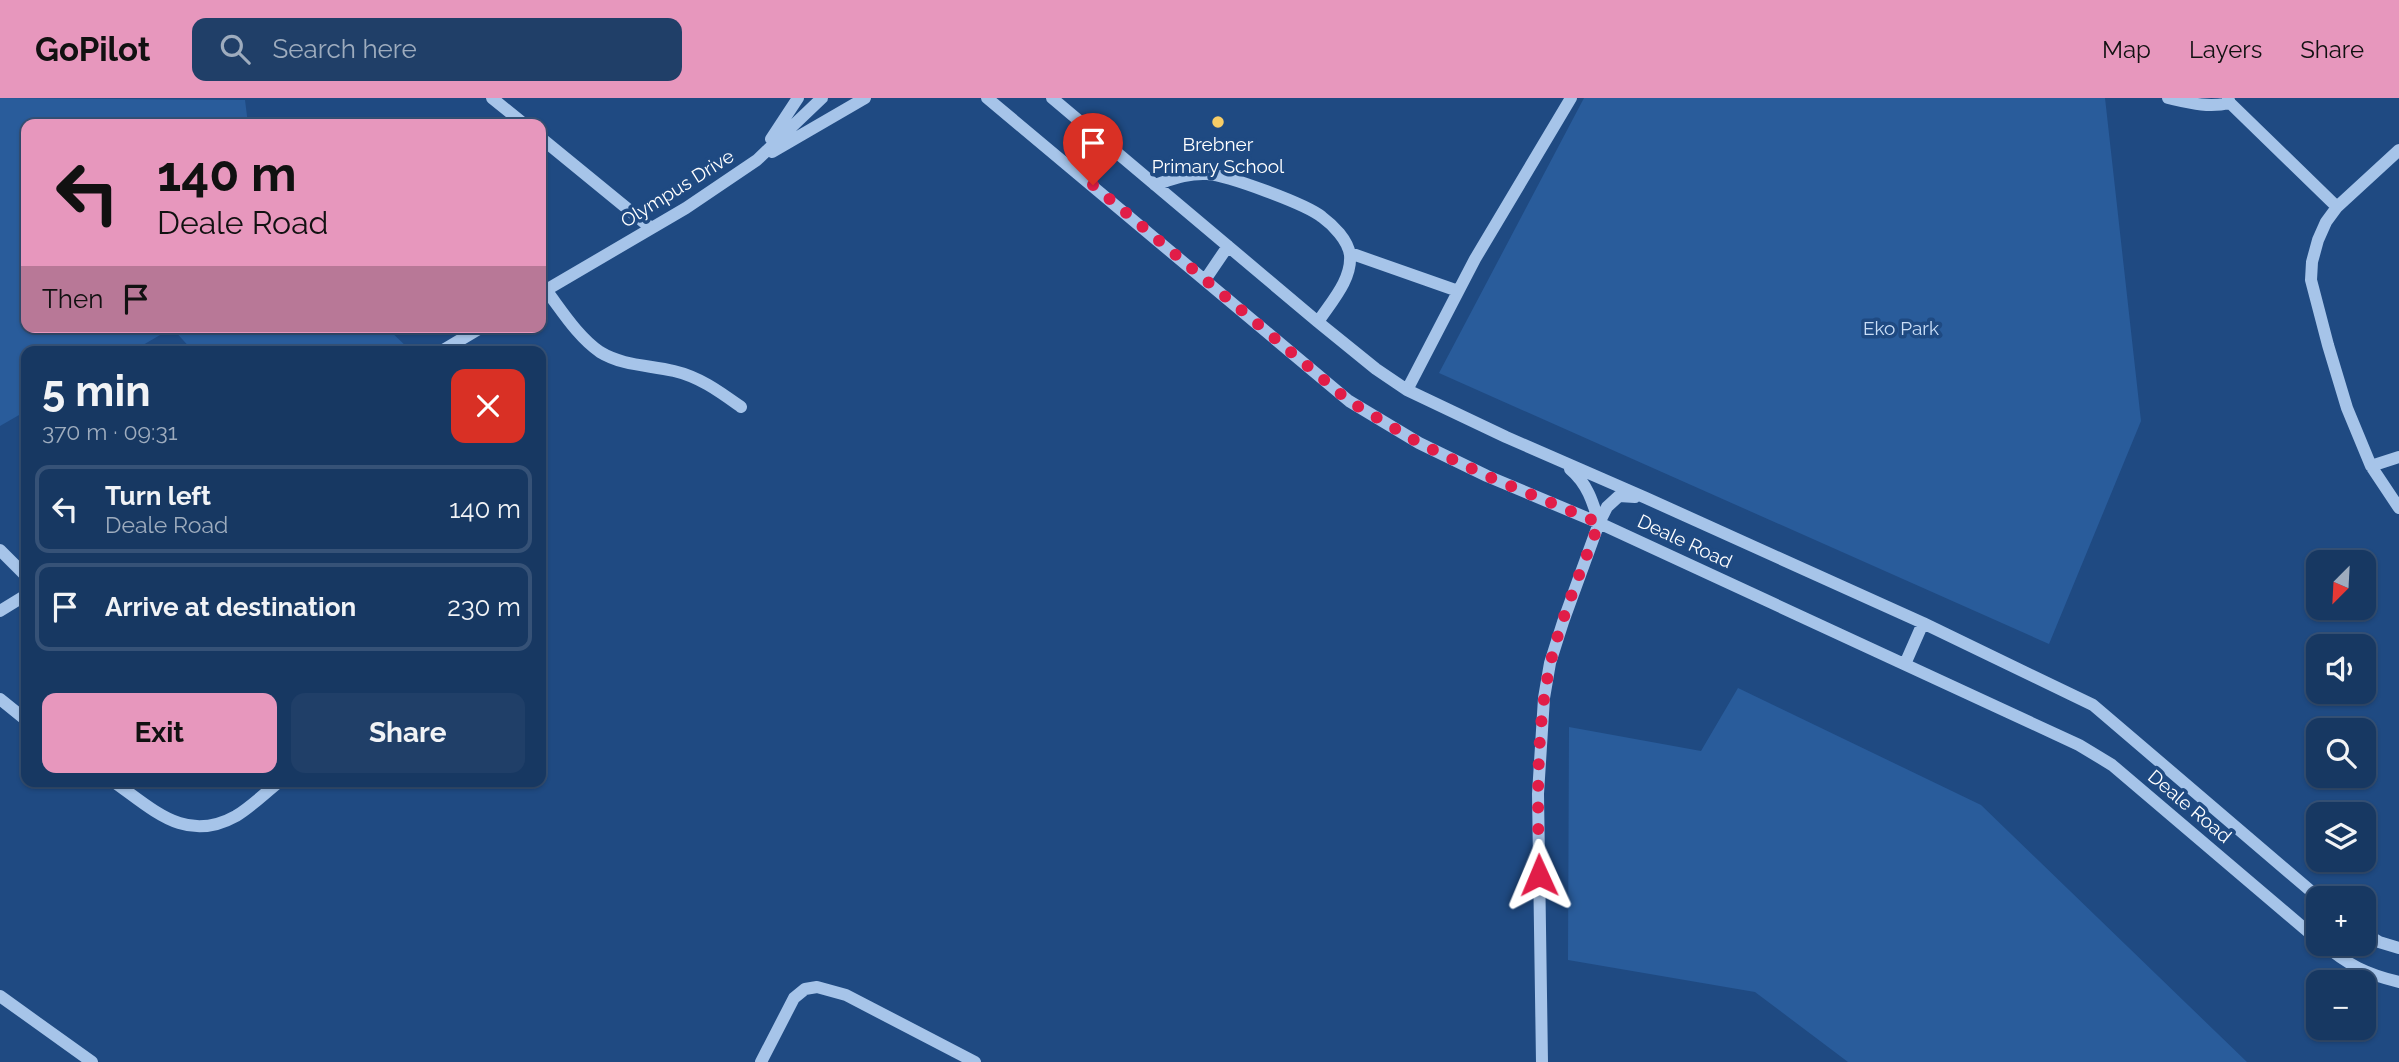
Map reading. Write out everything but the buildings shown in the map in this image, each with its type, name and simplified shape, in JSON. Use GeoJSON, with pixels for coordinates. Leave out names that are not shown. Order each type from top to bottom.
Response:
{"type":"FeatureCollection","features":[{"type":"Feature","properties":{"kind":"street"},"geometry":{"type":"LineString","coordinates":[[492,98],[518,119]]}},
{"type":"Feature","properties":{"kind":"street"},"geometry":{"type":"LineString","coordinates":[[757,160],[798,98]]}},
{"type":"Feature","properties":{"kind":"street","name":"Olympus Drive"},"geometry":{"type":"LineString","coordinates":[[546,290],[651,228],[757,160],[822,98]]}},
{"type":"Feature","properties":{"kind":"street"},"geometry":{"type":"LineString","coordinates":[[757,160],[865,98]]}},
{"type":"Feature","properties":{"kind":"street","name":"Deale Road"},"geometry":{"type":"LineString","coordinates":[[987,98],[1349,401],[1384,425],[1487,476],[1599,523],[2079,745],[2112,765],[2306,930]]}},
{"type":"Feature","properties":{"kind":"street","name":"Deale Road"},"geometry":{"type":"LineString","coordinates":[[1052,98],[1318,322],[1376,369],[1407,390],[1428,402],[1923,623],[2094,705],[2306,887]]}},
{"type":"Feature","properties":{"kind":"street"},"geometry":{"type":"LineString","coordinates":[[1407,390],[1494,226],[1571,98]]}},
{"type":"Feature","properties":{"kind":"street"},"geometry":{"type":"LineString","coordinates":[[2168,98],[2195,105],[2216,106],[2229,100],[2337,208]]}},
{"type":"Feature","properties":{"kind":"street"},"geometry":{"type":"LineString","coordinates":[[546,142],[651,228]]}},
{"type":"Feature","properties":{"kind":"street"},"geometry":{"type":"LineString","coordinates":[[2399,150],[2337,208],[2326,222],[2312,262],[2311,280],[2343,395],[2371,466],[2399,508]]}},
{"type":"Feature","properties":{"kind":"street"},"geometry":{"type":"LineString","coordinates":[[1155,185],[1193,173],[1212,174],[1320,215],[1339,232],[1350,253],[1342,286],[1318,322]]}},
{"type":"Feature","properties":{"kind":"street"},"geometry":{"type":"LineString","coordinates":[[1205,280],[1228,246]]}},
{"type":"Feature","properties":{"kind":"street"},"geometry":{"type":"LineString","coordinates":[[1350,253],[1458,291]]}},
{"type":"Feature","properties":{"kind":"street"},"geometry":{"type":"LineString","coordinates":[[546,295],[599,351],[613,359],[634,365],[673,370],[691,376],[741,407]]}},
{"type":"Feature","properties":{"kind":"street"},"geometry":{"type":"LineString","coordinates":[[450,346],[472,333]]}},
{"type":"Feature","properties":{"kind":"street"},"geometry":{"type":"LineString","coordinates":[[2371,466],[2399,457]]}},
{"type":"Feature","properties":{"kind":"street"},"geometry":{"type":"LineString","coordinates":[[1564,463],[1579,477],[1588,491],[1599,523]]}},
{"type":"Feature","properties":{"kind":"street"},"geometry":{"type":"LineString","coordinates":[[1542,1062],[1538,794],[1544,698],[1550,663],[1599,523],[1607,508],[1619,496],[1646,498]]}},
{"type":"Feature","properties":{"kind":"street"},"geometry":{"type":"LineString","coordinates":[[0,550],[21,571]]}},
{"type":"Feature","properties":{"kind":"street"},"geometry":{"type":"LineString","coordinates":[[0,611],[21,598]]}},
{"type":"Feature","properties":{"kind":"street"},"geometry":{"type":"LineString","coordinates":[[1905,664],[1923,623]]}},
{"type":"Feature","properties":{"kind":"street"},"geometry":{"type":"LineString","coordinates":[[0,699],[21,715]]}},
{"type":"Feature","properties":{"kind":"street"},"geometry":{"type":"LineString","coordinates":[[122,787],[176,822],[195,828],[237,816],[273,787]]}},
{"type":"Feature","properties":{"kind":"street"},"geometry":{"type":"LineString","coordinates":[[2376,940],[2399,948]]}},
{"type":"Feature","properties":{"kind":"street","name":"Deale Road"},"geometry":{"type":"LineString","coordinates":[[2336,956],[2371,975],[2399,982]]}},
{"type":"Feature","properties":{"kind":"street"},"geometry":{"type":"LineString","coordinates":[[761,1062],[794,998],[805,989],[817,987],[846,995],[975,1062]]}},
{"type":"Feature","properties":{"kind":"street"},"geometry":{"type":"LineString","coordinates":[[0,996],[92,1062]]}},
{"type":"Feature","properties":{"kind":"green space"},"geometry":{"type":"Polygon","coordinates":[[[0,98],[245,100],[247,119],[21,119],[21,333],[163,333],[141,346],[21,346],[21,414],[0,426],[0,98]]]}},
{"type":"Feature","properties":{"kind":"green space","name":"Eko Park"},"geometry":{"type":"Polygon","coordinates":[[[1584,98],[2105,98],[2141,421],[2049,644],[1439,373],[1584,98]]]}},
{"type":"Feature","properties":{"kind":"green space"},"geometry":{"type":"Polygon","coordinates":[[[177,333],[392,333],[406,346],[188,346],[177,333]]]}},
{"type":"Feature","properties":{"kind":"green space"},"geometry":{"type":"Polygon","coordinates":[[[1738,688],[1981,805],[2247,1062],[1848,1062],[1755,992],[1568,960],[1569,727],[1701,751],[1738,688]]]}},
{"type":"Feature","properties":{"kind":"place","name":"Brebner Primary School"},"geometry":{"type":"Point","coordinates":[1218,122]}},
{"type":"Feature","properties":{"kind":"route"},"geometry":{"type":"LineString","coordinates":[[1093,185],[1349,401],[1384,425],[1487,476],[1599,523],[1550,663],[1544,698],[1538,794],[1539,875]]}}]}
